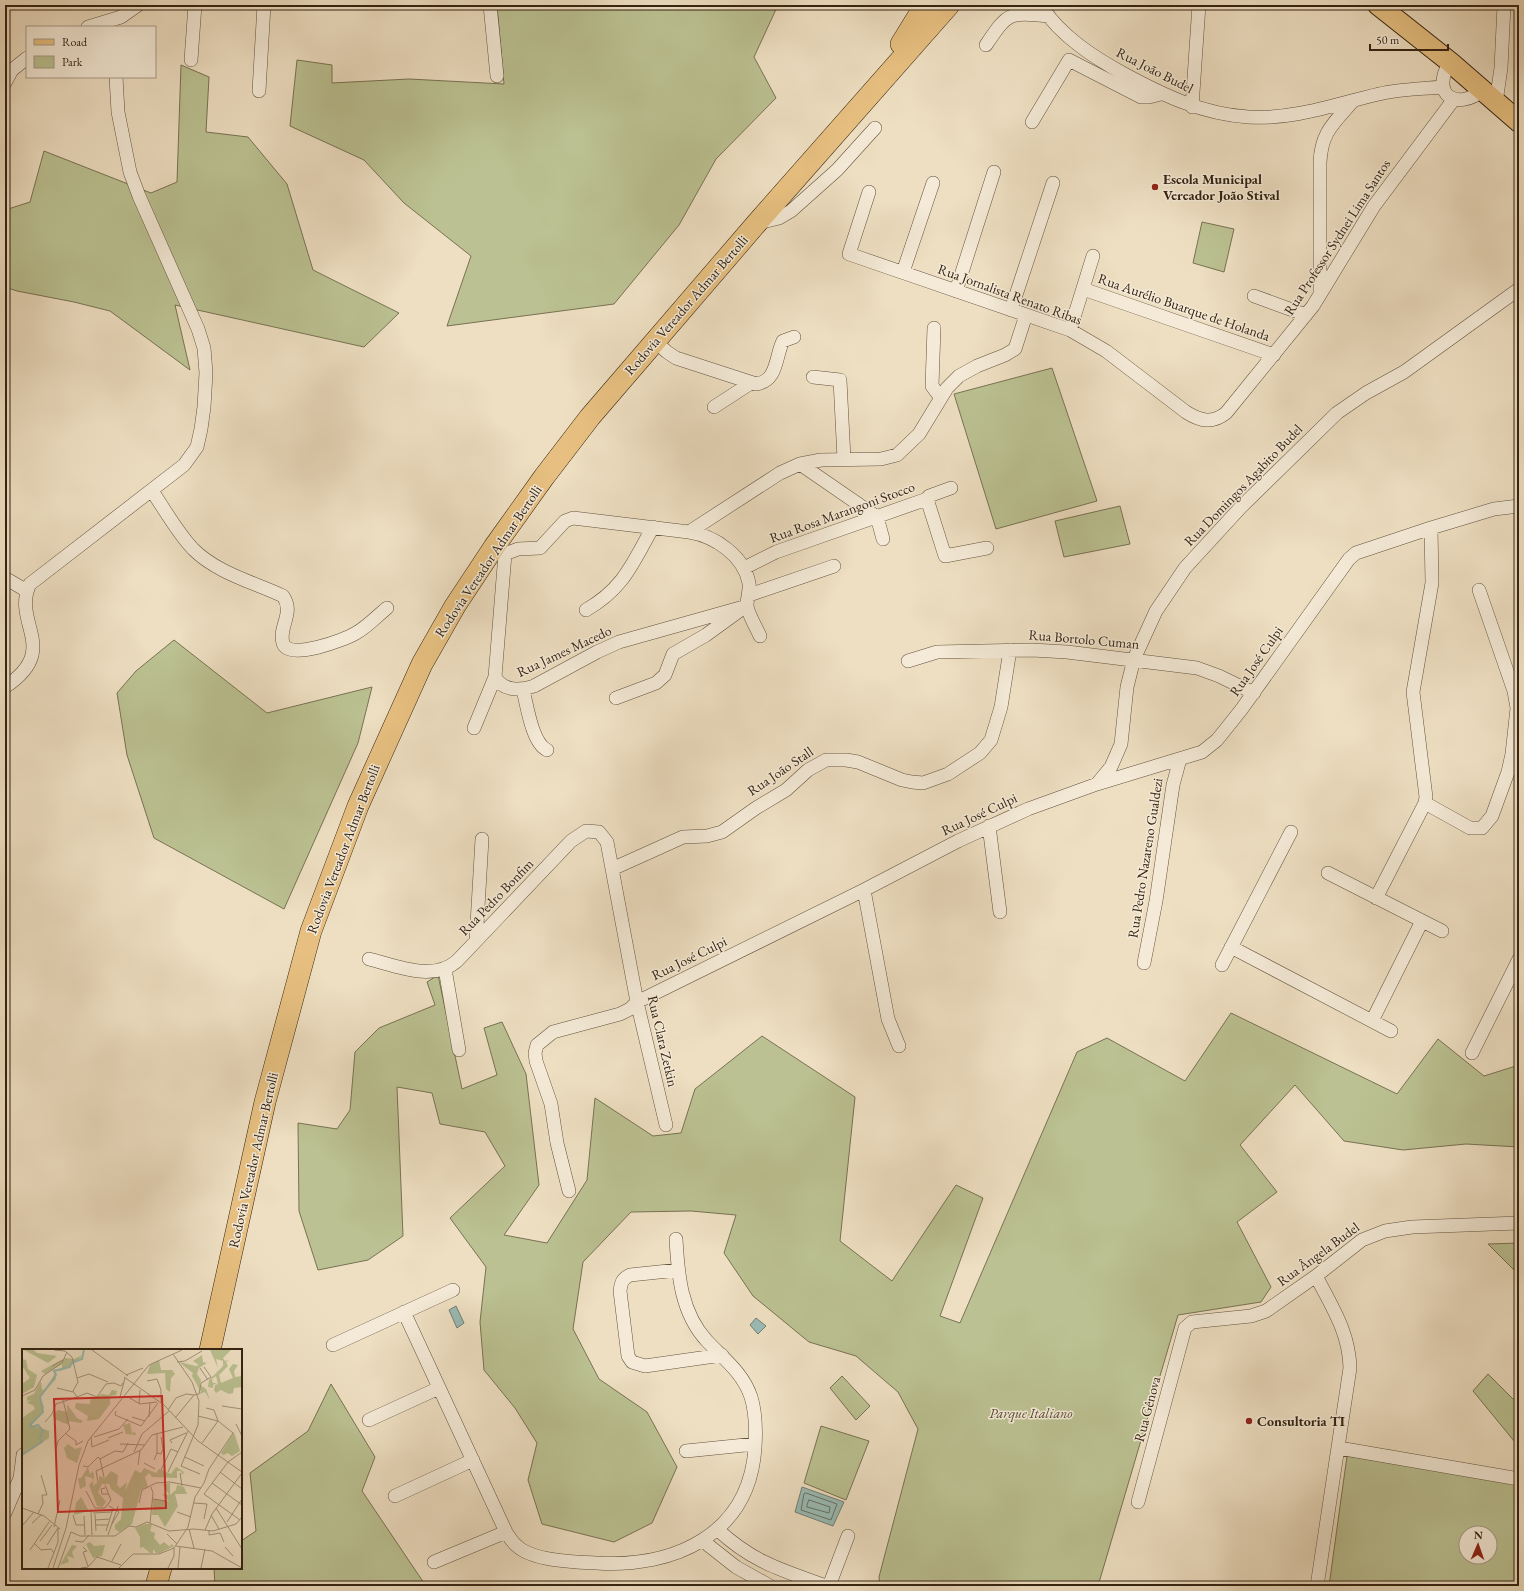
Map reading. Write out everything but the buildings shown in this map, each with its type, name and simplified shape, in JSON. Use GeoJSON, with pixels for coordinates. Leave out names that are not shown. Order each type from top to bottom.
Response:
{"type":"FeatureCollection","features":[{"type":"Feature","properties":{"kind":"highway"},"geometry":{"type":"LineString","coordinates":[[865,100],[925,5]]}},
{"type":"Feature","properties":{"kind":"highway","name":"Rodovia Vereador Admar Bertolli"},"geometry":{"type":"LineString","coordinates":[[210,1349],[265,1102],[311,931],[358,806],[419,670],[455,606],[499,551],[544,477],[590,417],[756,224],[949,5]]}},
{"type":"Feature","properties":{"kind":"highway"},"geometry":{"type":"LineString","coordinates":[[926,30],[956,5]]}},
{"type":"Feature","properties":{"kind":"highway"},"geometry":{"type":"LineString","coordinates":[[156,1586],[160,1569]]}},
{"type":"Feature","properties":{"kind":"main road"},"geometry":{"type":"LineString","coordinates":[[1378,5],[1450,62],[1519,122]]}},
{"type":"Feature","properties":{"kind":"street"},"geometry":{"type":"LineString","coordinates":[[94,26],[120,22],[138,5]]}},
{"type":"Feature","properties":{"kind":"street"},"geometry":{"type":"LineString","coordinates":[[191,60],[195,5]]}},
{"type":"Feature","properties":{"kind":"street"},"geometry":{"type":"LineString","coordinates":[[259,91],[264,5]]}},
{"type":"Feature","properties":{"kind":"street"},"geometry":{"type":"LineString","coordinates":[[490,5],[497,76]]}},
{"type":"Feature","properties":{"kind":"street","name":"Rua João Budel"},"geometry":{"type":"LineString","coordinates":[[1040,5],[1049,16],[1083,49],[1161,94],[1192,107],[1230,116],[1268,117],[1306,112],[1394,91],[1442,87]]}},
{"type":"Feature","properties":{"kind":"street"},"geometry":{"type":"LineString","coordinates":[[1192,107],[1200,5]]}},
{"type":"Feature","properties":{"kind":"street"},"geometry":{"type":"LineString","coordinates":[[1450,62],[1443,76],[1442,87],[1448,95],[1459,100],[1490,96],[1501,68],[1504,5]]}},
{"type":"Feature","properties":{"kind":"street"},"geometry":{"type":"LineString","coordinates":[[986,45],[1002,22],[1008,17],[1026,14],[1049,16]]}},
{"type":"Feature","properties":{"kind":"street"},"geometry":{"type":"LineString","coordinates":[[5,83],[12,70],[26,59]]}},
{"type":"Feature","properties":{"kind":"street"},"geometry":{"type":"LineString","coordinates":[[1032,122],[1069,60],[1141,97],[1161,94]]}},
{"type":"Feature","properties":{"kind":"street"},"geometry":{"type":"LineString","coordinates":[[5,687],[20,675],[28,664],[33,653],[34,643],[26,605],[27,591],[30,584],[184,465],[197,447],[201,429],[206,386],[204,348],[198,329],[139,196],[130,172],[118,112],[116,78]]}},
{"type":"Feature","properties":{"kind":"street","name":"Rua Professor Sydnei Lima Santos"},"geometry":{"type":"LineString","coordinates":[[1210,421],[1216,420],[1226,413],[1306,315],[1320,295],[1381,195],[1454,99]]}},
{"type":"Feature","properties":{"kind":"street"},"geometry":{"type":"LineString","coordinates":[[1320,295],[1320,163],[1322,143],[1329,129],[1353,100]]}},
{"type":"Feature","properties":{"kind":"street"},"geometry":{"type":"LineString","coordinates":[[756,224],[779,218],[791,211],[837,170],[875,128]]}},
{"type":"Feature","properties":{"kind":"street"},"geometry":{"type":"LineString","coordinates":[[956,291],[994,172]]}},
{"type":"Feature","properties":{"kind":"street"},"geometry":{"type":"LineString","coordinates":[[903,272],[933,183]]}},
{"type":"Feature","properties":{"kind":"street"},"geometry":{"type":"LineString","coordinates":[[1011,310],[1053,183]]}},
{"type":"Feature","properties":{"kind":"street","name":"Rua Jornalista Renato Ribas"},"geometry":{"type":"LineString","coordinates":[[870,192],[848,254],[1070,330],[1106,351],[1186,412],[1195,417],[1210,421]]}},
{"type":"Feature","properties":{"kind":"street"},"geometry":{"type":"LineString","coordinates":[[1070,330],[1093,256]]}},
{"type":"Feature","properties":{"kind":"street","name":"Rua Aurélio Buarque de Holanda"},"geometry":{"type":"LineString","coordinates":[[1083,289],[1274,355]]}},
{"type":"Feature","properties":{"kind":"street","name":"Rua Domingos Agabito Budel"},"geometry":{"type":"LineString","coordinates":[[1097,784],[1110,767],[1120,744],[1127,686],[1134,659],[1156,611],[1171,586],[1185,568],[1235,514],[1337,413],[1366,393],[1404,372],[1519,289]]}},
{"type":"Feature","properties":{"kind":"street"},"geometry":{"type":"LineString","coordinates":[[1254,296],[1306,315]]}},
{"type":"Feature","properties":{"kind":"street"},"geometry":{"type":"LineString","coordinates":[[689,532],[780,473],[800,464],[821,460],[881,458],[897,455],[919,434],[952,382],[959,376],[977,366],[1005,355],[1015,348],[1026,315]]}},
{"type":"Feature","properties":{"kind":"street"},"geometry":{"type":"LineString","coordinates":[[934,328],[932,386],[941,398]]}},
{"type":"Feature","properties":{"kind":"street"},"geometry":{"type":"LineString","coordinates":[[655,341],[676,358],[756,384],[765,382],[773,373],[783,341],[794,337]]}},
{"type":"Feature","properties":{"kind":"street"},"geometry":{"type":"LineString","coordinates":[[813,377],[840,380],[844,460]]}},
{"type":"Feature","properties":{"kind":"street"},"geometry":{"type":"LineString","coordinates":[[714,408],[751,383]]}},
{"type":"Feature","properties":{"kind":"street"},"geometry":{"type":"LineString","coordinates":[[800,464],[877,517],[883,539]]}},
{"type":"Feature","properties":{"kind":"street","name":"Rua Rosa Marangoni Stocco"},"geometry":{"type":"LineString","coordinates":[[744,568],[776,552],[927,499],[929,496],[951,488]]}},
{"type":"Feature","properties":{"kind":"street"},"geometry":{"type":"LineString","coordinates":[[152,491],[185,540],[204,558],[236,576],[283,596],[288,608],[282,639],[286,648],[298,651],[345,639],[358,632],[387,608]]}},
{"type":"Feature","properties":{"kind":"street"},"geometry":{"type":"LineString","coordinates":[[927,499],[945,556],[987,548]]}},
{"type":"Feature","properties":{"kind":"street","name":"Rua José Culpi"},"geometry":{"type":"LineString","coordinates":[[569,1191],[557,1143],[552,1104],[536,1061],[535,1053],[537,1045],[553,1032],[620,1014],[630,1009],[637,1002],[864,890],[989,826],[1043,803],[1097,784],[1202,752],[1217,740],[1254,692],[1349,559],[1364,549],[1433,527],[1494,509],[1519,506]]}},
{"type":"Feature","properties":{"kind":"street"},"geometry":{"type":"LineString","coordinates":[[499,551],[540,548],[565,521],[573,518],[653,527],[705,535],[732,553],[744,568],[749,582],[748,600],[760,636]]}},
{"type":"Feature","properties":{"kind":"street"},"geometry":{"type":"LineString","coordinates":[[586,610],[606,598],[621,582],[653,527]]}},
{"type":"Feature","properties":{"kind":"street"},"geometry":{"type":"LineString","coordinates":[[1376,898],[1425,803],[1426,797],[1413,692],[1432,583],[1436,579],[1437,567],[1433,527]]}},
{"type":"Feature","properties":{"kind":"street","name":"Rua James Macedo"},"geometry":{"type":"LineString","coordinates":[[499,551],[495,677],[502,685],[513,689],[523,690],[619,642],[748,600]]}},
{"type":"Feature","properties":{"kind":"street"},"geometry":{"type":"LineString","coordinates":[[616,698],[656,684],[664,675],[673,654],[706,635],[748,600],[834,566]]}},
{"type":"Feature","properties":{"kind":"street"},"geometry":{"type":"LineString","coordinates":[[5,578],[27,591]]}},
{"type":"Feature","properties":{"kind":"street"},"geometry":{"type":"LineString","coordinates":[[1425,803],[1470,828],[1482,828],[1492,816],[1512,754],[1516,699],[1479,590]]}},
{"type":"Feature","properties":{"kind":"street","name":"Rua Bortolo Cuman"},"geometry":{"type":"LineString","coordinates":[[908,661],[937,652],[1010,650],[1054,651],[1134,659],[1197,668],[1210,672],[1254,692]]}},
{"type":"Feature","properties":{"kind":"street","name":"Rua João Stall"},"geometry":{"type":"LineString","coordinates":[[612,869],[683,837],[707,836],[722,832],[756,808],[786,790],[808,770],[826,760],[840,759],[858,762],[902,780],[912,782],[924,783],[948,774],[980,753],[991,740],[1001,707],[1010,650]]}},
{"type":"Feature","properties":{"kind":"street"},"geometry":{"type":"LineString","coordinates":[[474,728],[495,677]]}},
{"type":"Feature","properties":{"kind":"street"},"geometry":{"type":"LineString","coordinates":[[523,690],[536,735],[541,745],[548,750]]}},
{"type":"Feature","properties":{"kind":"street","name":"Rua Pedro Nazareno Gualdezi"},"geometry":{"type":"LineString","coordinates":[[1144,963],[1158,894],[1173,785],[1180,759]]}},
{"type":"Feature","properties":{"kind":"street"},"geometry":{"type":"LineString","coordinates":[[989,826],[1000,912]]}},
{"type":"Feature","properties":{"kind":"street","name":"Rua Pedro Bonfim"},"geometry":{"type":"LineString","coordinates":[[445,970],[457,961],[579,835],[586,831],[594,830],[603,835],[607,842],[612,869]]}},
{"type":"Feature","properties":{"kind":"street"},"geometry":{"type":"LineString","coordinates":[[1222,965],[1291,832]]}},
{"type":"Feature","properties":{"kind":"street"},"geometry":{"type":"LineString","coordinates":[[476,941],[482,839]]}},
{"type":"Feature","properties":{"kind":"street","name":"Rua Clara Zetkin"},"geometry":{"type":"LineString","coordinates":[[612,869],[637,1002],[666,1125]]}},
{"type":"Feature","properties":{"kind":"street"},"geometry":{"type":"LineString","coordinates":[[1328,873],[1442,931]]}},
{"type":"Feature","properties":{"kind":"street"},"geometry":{"type":"LineString","coordinates":[[864,890],[888,1019],[899,1046]]}},
{"type":"Feature","properties":{"kind":"street"},"geometry":{"type":"LineString","coordinates":[[1372,1021],[1422,921]]}},
{"type":"Feature","properties":{"kind":"street"},"geometry":{"type":"LineString","coordinates":[[1231,946],[1391,1031]]}},
{"type":"Feature","properties":{"kind":"street"},"geometry":{"type":"LineString","coordinates":[[369,959],[424,971],[445,970],[459,1050]]}},
{"type":"Feature","properties":{"kind":"street"},"geometry":{"type":"LineString","coordinates":[[1472,1053],[1519,959]]}},
{"type":"Feature","properties":{"kind":"street","name":"Rua Ângela Budel"},"geometry":{"type":"LineString","coordinates":[[1188,1324],[1192,1322],[1259,1315],[1316,1276],[1362,1240],[1385,1231],[1418,1227],[1519,1223]]}},
{"type":"Feature","properties":{"kind":"street"},"geometry":{"type":"LineString","coordinates":[[404,1312],[506,1532],[517,1547],[534,1555],[576,1562],[599,1563],[636,1561],[662,1557],[703,1541],[718,1530],[730,1516],[746,1485],[752,1467],[755,1444],[754,1412],[751,1398],[739,1373],[700,1332],[692,1320],[682,1293],[678,1270],[676,1239]]}},
{"type":"Feature","properties":{"kind":"street"},"geometry":{"type":"LineString","coordinates":[[678,1270],[630,1275],[624,1278],[620,1284],[628,1356],[632,1362],[645,1366],[722,1355]]}},
{"type":"Feature","properties":{"kind":"street"},"geometry":{"type":"LineString","coordinates":[[1316,1276],[1344,1330],[1350,1353],[1349,1382],[1316,1586]]}},
{"type":"Feature","properties":{"kind":"street"},"geometry":{"type":"LineString","coordinates":[[333,1345],[453,1290]]}},
{"type":"Feature","properties":{"kind":"street","name":"Rua Gênova"},"geometry":{"type":"LineString","coordinates":[[1138,1502],[1185,1328],[1188,1324]]}},
{"type":"Feature","properties":{"kind":"street"},"geometry":{"type":"LineString","coordinates":[[369,1420],[439,1388]]}},
{"type":"Feature","properties":{"kind":"street"},"geometry":{"type":"LineString","coordinates":[[686,1451],[755,1444]]}},
{"type":"Feature","properties":{"kind":"street"},"geometry":{"type":"LineString","coordinates":[[1338,1448],[1519,1479]]}},
{"type":"Feature","properties":{"kind":"street"},"geometry":{"type":"LineString","coordinates":[[395,1496],[472,1460]]}},
{"type":"Feature","properties":{"kind":"street"},"geometry":{"type":"LineString","coordinates":[[5,1513],[20,1478],[22,1463]]}},
{"type":"Feature","properties":{"kind":"street"},"geometry":{"type":"LineString","coordinates":[[718,1530],[745,1552],[778,1569],[827,1586],[848,1536]]}},
{"type":"Feature","properties":{"kind":"street"},"geometry":{"type":"LineString","coordinates":[[434,1562],[506,1532]]}},
{"type":"Feature","properties":{"kind":"street"},"geometry":{"type":"LineString","coordinates":[[703,1541],[736,1567],[771,1586],[778,1569]]}},
{"type":"Feature","properties":{"kind":"green space"},"geometry":{"type":"Polygon","coordinates":[[[497,5],[778,5],[754,57],[776,98],[716,159],[679,225],[614,304],[447,326],[471,256],[404,203],[364,160],[290,126],[297,60],[332,65],[332,83],[409,79],[504,84],[497,5]]]}},
{"type":"Feature","properties":{"kind":"green space"},"geometry":{"type":"Polygon","coordinates":[[[181,65],[209,77],[206,132],[248,137],[287,184],[313,270],[399,313],[364,347],[175,305],[190,370],[110,311],[74,302],[17,291],[5,287],[5,210],[30,202],[44,151],[151,193],[177,182],[181,65]]]}},
{"type":"Feature","properties":{"kind":"green space"},"geometry":{"type":"Polygon","coordinates":[[[1202,222],[1234,229],[1224,272],[1193,263],[1202,222]]]}},
{"type":"Feature","properties":{"kind":"green space"},"geometry":{"type":"Polygon","coordinates":[[[1052,368],[1097,501],[996,529],[954,394],[1052,368]]]}},
{"type":"Feature","properties":{"kind":"green space"},"geometry":{"type":"Polygon","coordinates":[[[1120,506],[1130,544],[1064,557],[1055,521],[1120,506]]]}},
{"type":"Feature","properties":{"kind":"green space"},"geometry":{"type":"Polygon","coordinates":[[[174,640],[267,713],[372,687],[358,743],[284,909],[154,838],[127,755],[117,693],[136,671],[174,640]]]}},
{"type":"Feature","properties":{"kind":"green space","name":"Parque Italiano"},"geometry":{"type":"Polygon","coordinates":[[[438,975],[462,1089],[497,1075],[484,1028],[502,1022],[526,1074],[539,1185],[504,1235],[547,1243],[587,1180],[595,1098],[653,1136],[681,1133],[695,1089],[762,1036],[855,1097],[840,1241],[892,1281],[956,1185],[983,1198],[940,1316],[960,1323],[1077,1052],[1107,1038],[1185,1081],[1231,1013],[1397,1094],[1438,1039],[1484,1076],[1519,1065],[1519,1147],[1466,1144],[1403,1150],[1344,1141],[1295,1085],[1240,1145],[1277,1192],[1237,1222],[1271,1287],[1261,1302],[1178,1315],[1098,1586],[880,1586],[879,1577],[918,1429],[898,1392],[856,1356],[809,1342],[753,1296],[724,1253],[736,1215],[691,1211],[631,1212],[583,1262],[573,1329],[599,1379],[647,1412],[677,1467],[652,1523],[614,1542],[542,1524],[528,1480],[537,1443],[515,1408],[484,1370],[480,1322],[486,1267],[450,1218],[505,1166],[485,1132],[440,1124],[432,1093],[397,1087],[403,1236],[368,1260],[318,1270],[299,1211],[298,1123],[337,1129],[350,1110],[355,1052],[379,1028],[435,1005],[427,982],[438,975]]]}},
{"type":"Feature","properties":{"kind":"green space"},"geometry":{"type":"Polygon","coordinates":[[[1519,1243],[1519,1275],[1488,1244],[1519,1243]]]}},
{"type":"Feature","properties":{"kind":"green space"},"geometry":{"type":"Polygon","coordinates":[[[1488,1374],[1513,1399],[1519,1400],[1519,1447],[1473,1391],[1488,1374]]]}},
{"type":"Feature","properties":{"kind":"green space"},"geometry":{"type":"Polygon","coordinates":[[[842,1376],[870,1406],[856,1420],[830,1388],[842,1376]]]}},
{"type":"Feature","properties":{"kind":"green space"},"geometry":{"type":"Polygon","coordinates":[[[331,1384],[375,1457],[362,1491],[426,1586],[215,1586],[214,1569],[242,1569],[242,1540],[256,1531],[250,1473],[308,1431],[331,1384]]]}},
{"type":"Feature","properties":{"kind":"green space"},"geometry":{"type":"Polygon","coordinates":[[[821,1426],[869,1441],[846,1500],[804,1483],[821,1426]]]}},
{"type":"Feature","properties":{"kind":"green space"},"geometry":{"type":"Polygon","coordinates":[[[1347,1456],[1519,1483],[1519,1586],[1329,1586],[1347,1456]]]}},
{"type":"Feature","properties":{"kind":"water"},"geometry":{"type":"Polygon","coordinates":[[[456,1306],[464,1323],[457,1328],[449,1310],[456,1306]]]}},
{"type":"Feature","properties":{"kind":"water"},"geometry":{"type":"Polygon","coordinates":[[[756,1318],[766,1326],[758,1334],[750,1325],[756,1318]]]}},
{"type":"Feature","properties":{"kind":"water"},"geometry":{"type":"Polygon","coordinates":[[[802,1487],[844,1502],[833,1526],[795,1512],[802,1487]]]}},
{"type":"Feature","properties":{"kind":"place","name":"Escola Municipal Vereador João Stival"},"geometry":{"type":"Point","coordinates":[1155,187]}},
{"type":"Feature","properties":{"kind":"place","name":"Consultoria TI"},"geometry":{"type":"Point","coordinates":[1249,1421]}}]}
